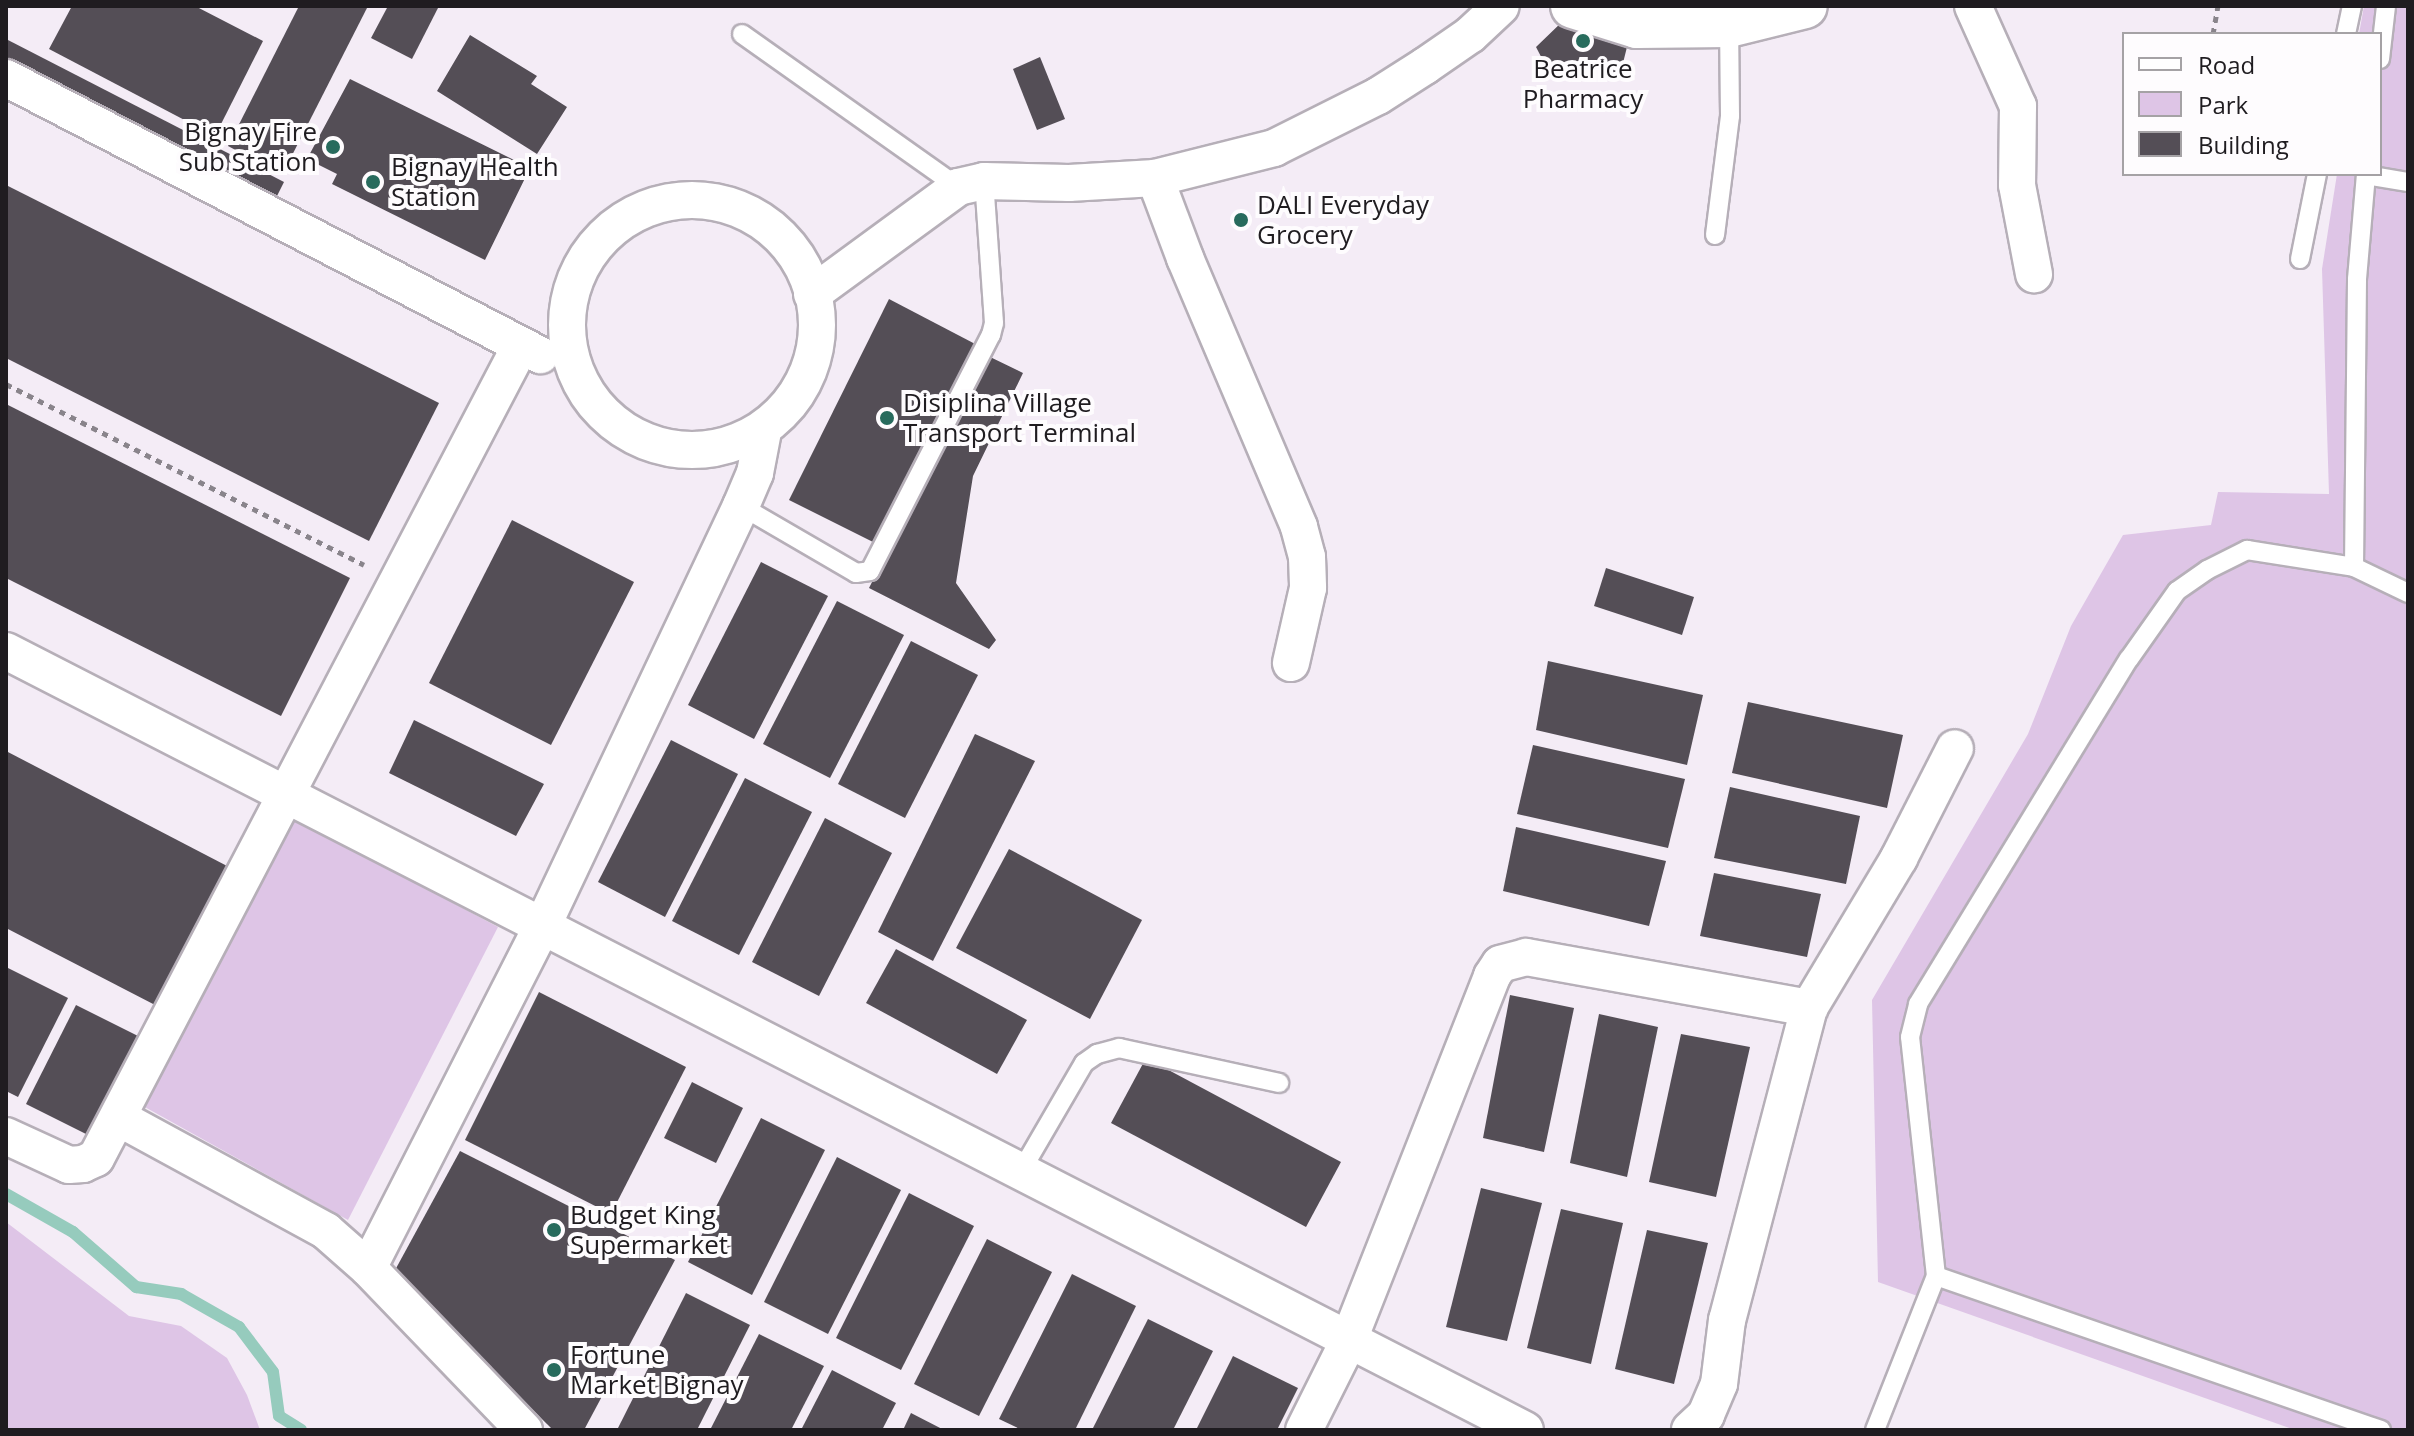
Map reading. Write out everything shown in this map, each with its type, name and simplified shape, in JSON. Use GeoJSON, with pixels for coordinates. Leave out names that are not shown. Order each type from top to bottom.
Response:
{"type":"FeatureCollection","features":[{"type":"Feature","properties":{"kind":"main road"},"geometry":{"type":"LineString","coordinates":[[1573,6],[1637,26],[1729,25],[1805,6]]}},
{"type":"Feature","properties":{"kind":"street"},"geometry":{"type":"LineString","coordinates":[[812,294],[971,184],[1155,178],[1274,148],[1352,109],[1425,66],[1470,35],[1501,6]]}},
{"type":"Feature","properties":{"kind":"street"},"geometry":{"type":"LineString","coordinates":[[1973,6],[2018,106],[2017,185],[2034,274]]}},
{"type":"Feature","properties":{"kind":"street"},"geometry":{"type":"LineString","coordinates":[[6,78],[574,372]]}},
{"type":"Feature","properties":{"kind":"street"},"geometry":{"type":"LineString","coordinates":[[1155,178],[1185,258],[1299,527],[1307,557],[1308,588],[1291,663]]}},
{"type":"Feature","properties":{"kind":"street"},"geometry":{"type":"LineString","coordinates":[[671,201],[711,201],[749,213],[784,239],[809,276],[812,294],[819,319],[814,362],[795,401],[763,431],[723,448],[679,451],[635,435],[605,416],[574,372],[568,346],[567,307],[579,269],[602,237],[634,213],[671,201]]}},
{"type":"Feature","properties":{"kind":"street"},"geometry":{"type":"LineString","coordinates":[[6,1136],[69,1165],[83,1164],[96,1158],[521,345]]}},
{"type":"Feature","properties":{"kind":"street"},"geometry":{"type":"LineString","coordinates":[[368,1268],[542,927],[741,506],[755,473],[763,431]]}},
{"type":"Feature","properties":{"kind":"street"},"geometry":{"type":"LineString","coordinates":[[6,651],[286,792],[1348,1342],[1525,1430]]}},
{"type":"Feature","properties":{"kind":"street"},"geometry":{"type":"LineString","coordinates":[[1690,1430],[1706,1415],[1719,1384],[1727,1320],[1809,1008],[1899,858],[1955,748]]}},
{"type":"Feature","properties":{"kind":"street"},"geometry":{"type":"LineString","coordinates":[[1304,1430],[1348,1342],[1500,964],[1526,957],[1809,1008]]}},
{"type":"Feature","properties":{"kind":"street"},"geometry":{"type":"LineString","coordinates":[[119,1118],[326,1231],[368,1268],[524,1430]]}},
{"type":"Feature","properties":{"kind":"lane"},"geometry":{"type":"LineString","coordinates":[[2346,32],[2352,6]]}},
{"type":"Feature","properties":{"kind":"lane"},"geometry":{"type":"LineString","coordinates":[[2382,41],[2386,6]]}},
{"type":"Feature","properties":{"kind":"lane"},"geometry":{"type":"LineString","coordinates":[[1715,235],[1730,116],[1729,25]]}},
{"type":"Feature","properties":{"kind":"lane"},"geometry":{"type":"LineString","coordinates":[[741,506],[856,573],[870,571],[991,335],[994,323],[971,184],[742,34]]}},
{"type":"Feature","properties":{"kind":"lane"},"geometry":{"type":"LineString","coordinates":[[2300,259],[2317,176]]}},
{"type":"Feature","properties":{"kind":"lane"},"geometry":{"type":"LineString","coordinates":[[2354,567],[2357,279],[2366,176]]}},
{"type":"Feature","properties":{"kind":"lane"},"geometry":{"type":"LineString","coordinates":[[2376,176],[2408,182]]}},
{"type":"Feature","properties":{"kind":"lane"},"geometry":{"type":"LineString","coordinates":[[1875,1430],[1936,1276],[1910,1037],[1918,1004],[2129,659],[2177,591],[2207,570],[2247,550],[2354,567],[2408,593]]}},
{"type":"Feature","properties":{"kind":"lane"},"geometry":{"type":"LineString","coordinates":[[1020,1173],[1084,1063],[1097,1054],[1119,1048],[1279,1083]]}},
{"type":"Feature","properties":{"kind":"lane"},"geometry":{"type":"LineString","coordinates":[[1936,1276],[2381,1430]]}},
{"type":"Feature","properties":{"kind":"path"},"geometry":{"type":"LineString","coordinates":[[2213,32],[2218,6]]}},
{"type":"Feature","properties":{"kind":"path"},"geometry":{"type":"LineString","coordinates":[[6,384],[397,582]]}},
{"type":"Feature","properties":{"kind":"green space"},"geometry":{"type":"Polygon","coordinates":[[[2364,6],[2408,6],[2408,1430],[2295,1430],[1878,1282],[1872,1000],[2028,734],[2071,626],[2123,535],[2211,525],[2218,492],[2329,494],[2322,269],[2337,176],[2382,176],[2382,32],[2359,32],[2364,6]]]}},
{"type":"Feature","properties":{"kind":"green space"},"geometry":{"type":"Polygon","coordinates":[[[291,816],[498,927],[348,1220],[143,1106],[291,816]]]}},
{"type":"Feature","properties":{"kind":"green space"},"geometry":{"type":"Polygon","coordinates":[[[6,1222],[129,1316],[181,1326],[227,1358],[247,1395],[260,1430],[6,1430],[6,1222]]]}},
{"type":"Feature","properties":{"kind":"building"},"geometry":{"type":"Polygon","coordinates":[[[72,6],[195,6],[263,41],[215,136],[49,49],[72,6]]]}},
{"type":"Feature","properties":{"kind":"building"},"geometry":{"type":"Polygon","coordinates":[[[299,6],[368,6],[282,175],[228,146],[299,6]]]}},
{"type":"Feature","properties":{"kind":"building"},"geometry":{"type":"Polygon","coordinates":[[[388,6],[439,6],[412,59],[371,38],[388,6]]]}},
{"type":"Feature","properties":{"kind":"building"},"geometry":{"type":"Polygon","coordinates":[[[1564,20],[1630,35],[1620,75],[1562,62],[1550,74],[1536,47],[1564,20]]]}},
{"type":"Feature","properties":{"kind":"building"},"geometry":{"type":"Polygon","coordinates":[[[470,35],[537,76],[531,84],[567,107],[537,154],[437,91],[470,35]]]}},
{"type":"Feature","properties":{"kind":"building"},"geometry":{"type":"Polygon","coordinates":[[[6,39],[284,182],[273,204],[6,65],[6,39]]]}},
{"type":"Feature","properties":{"kind":"building"},"geometry":{"type":"Polygon","coordinates":[[[1040,57],[1065,119],[1037,130],[1013,69],[1040,57]]]}},
{"type":"Feature","properties":{"kind":"building"},"geometry":{"type":"Polygon","coordinates":[[[350,79],[530,168],[485,260],[332,184],[337,174],[307,159],[350,79]]]}},
{"type":"Feature","properties":{"kind":"building"},"geometry":{"type":"Polygon","coordinates":[[[6,185],[439,403],[369,541],[6,358],[6,185]]]}},
{"type":"Feature","properties":{"kind":"building"},"geometry":{"type":"Polygon","coordinates":[[[889,299],[979,346],[877,544],[789,500],[889,299]]]}},
{"type":"Feature","properties":{"kind":"building"},"geometry":{"type":"Polygon","coordinates":[[[986,355],[1023,373],[973,476],[956,583],[996,640],[989,649],[869,588],[986,355]]]}},
{"type":"Feature","properties":{"kind":"building"},"geometry":{"type":"Polygon","coordinates":[[[6,404],[350,578],[281,716],[6,578],[6,404]]]}},
{"type":"Feature","properties":{"kind":"building"},"geometry":{"type":"Polygon","coordinates":[[[512,520],[634,582],[551,745],[429,683],[512,520]]]}},
{"type":"Feature","properties":{"kind":"building"},"geometry":{"type":"Polygon","coordinates":[[[761,562],[828,596],[754,739],[688,705],[761,562]]]}},
{"type":"Feature","properties":{"kind":"building"},"geometry":{"type":"Polygon","coordinates":[[[1606,568],[1694,597],[1682,635],[1594,606],[1606,568]]]}},
{"type":"Feature","properties":{"kind":"building"},"geometry":{"type":"Polygon","coordinates":[[[837,601],[904,635],[830,778],[763,744],[837,601]]]}},
{"type":"Feature","properties":{"kind":"building"},"geometry":{"type":"Polygon","coordinates":[[[911,641],[978,675],[905,818],[838,784],[911,641]]]}},
{"type":"Feature","properties":{"kind":"building"},"geometry":{"type":"Polygon","coordinates":[[[1548,661],[1703,695],[1687,765],[1536,730],[1548,661]]]}},
{"type":"Feature","properties":{"kind":"building"},"geometry":{"type":"Polygon","coordinates":[[[1748,702],[1903,735],[1887,808],[1732,773],[1748,702]]]}},
{"type":"Feature","properties":{"kind":"building"},"geometry":{"type":"Polygon","coordinates":[[[414,720],[544,784],[516,836],[389,773],[414,720]]]}},
{"type":"Feature","properties":{"kind":"building"},"geometry":{"type":"Polygon","coordinates":[[[975,734],[1035,761],[933,961],[878,932],[975,734]]]}},
{"type":"Feature","properties":{"kind":"building"},"geometry":{"type":"Polygon","coordinates":[[[671,740],[738,774],[665,917],[598,882],[671,740]]]}},
{"type":"Feature","properties":{"kind":"building"},"geometry":{"type":"Polygon","coordinates":[[[1533,745],[1685,779],[1668,848],[1517,814],[1533,745]]]}},
{"type":"Feature","properties":{"kind":"building"},"geometry":{"type":"Polygon","coordinates":[[[6,751],[229,867],[157,1006],[6,928],[6,751]]]}},
{"type":"Feature","properties":{"kind":"building"},"geometry":{"type":"Polygon","coordinates":[[[745,778],[812,812],[739,955],[672,921],[745,778]]]}},
{"type":"Feature","properties":{"kind":"building"},"geometry":{"type":"Polygon","coordinates":[[[1730,787],[1860,816],[1846,884],[1714,858],[1730,787]]]}},
{"type":"Feature","properties":{"kind":"building"},"geometry":{"type":"Polygon","coordinates":[[[825,818],[892,853],[819,996],[752,962],[825,818]]]}},
{"type":"Feature","properties":{"kind":"building"},"geometry":{"type":"Polygon","coordinates":[[[1516,827],[1666,861],[1649,926],[1503,891],[1516,827]]]}},
{"type":"Feature","properties":{"kind":"building"},"geometry":{"type":"Polygon","coordinates":[[[1009,849],[1142,920],[1090,1019],[956,948],[1009,849]]]}},
{"type":"Feature","properties":{"kind":"building"},"geometry":{"type":"Polygon","coordinates":[[[1714,873],[1821,894],[1807,957],[1700,936],[1714,873]]]}},
{"type":"Feature","properties":{"kind":"building"},"geometry":{"type":"Polygon","coordinates":[[[896,949],[1027,1020],[997,1074],[866,1003],[896,949]]]}},
{"type":"Feature","properties":{"kind":"building"},"geometry":{"type":"Polygon","coordinates":[[[6,967],[68,998],[18,1097],[6,1091],[6,967]]]}},
{"type":"Feature","properties":{"kind":"building"},"geometry":{"type":"Polygon","coordinates":[[[539,992],[686,1067],[611,1214],[465,1140],[539,992]]]}},
{"type":"Feature","properties":{"kind":"building"},"geometry":{"type":"Polygon","coordinates":[[[1510,995],[1574,1008],[1544,1152],[1483,1138],[1510,995]]]}},
{"type":"Feature","properties":{"kind":"building"},"geometry":{"type":"Polygon","coordinates":[[[76,1005],[140,1037],[90,1136],[26,1104],[76,1005]]]}},
{"type":"Feature","properties":{"kind":"building"},"geometry":{"type":"Polygon","coordinates":[[[1599,1014],[1658,1027],[1627,1177],[1570,1163],[1599,1014]]]}},
{"type":"Feature","properties":{"kind":"building"},"geometry":{"type":"Polygon","coordinates":[[[1681,1034],[1750,1047],[1716,1197],[1649,1182],[1681,1034]]]}},
{"type":"Feature","properties":{"kind":"building"},"geometry":{"type":"Polygon","coordinates":[[[1146,1058],[1341,1162],[1306,1227],[1111,1123],[1146,1058]]]}},
{"type":"Feature","properties":{"kind":"building"},"geometry":{"type":"Polygon","coordinates":[[[692,1082],[743,1108],[716,1163],[664,1138],[692,1082]]]}},
{"type":"Feature","properties":{"kind":"building"},"geometry":{"type":"Polygon","coordinates":[[[761,1118],[825,1150],[752,1295],[688,1262],[761,1118]]]}},
{"type":"Feature","properties":{"kind":"building","name":"Fortune Market Bignay"},"geometry":{"type":"Polygon","coordinates":[[[460,1151],[675,1260],[584,1430],[553,1430],[394,1272],[460,1151]]]}},
{"type":"Feature","properties":{"kind":"building"},"geometry":{"type":"Polygon","coordinates":[[[837,1157],[901,1190],[828,1334],[764,1302],[837,1157]]]}},
{"type":"Feature","properties":{"kind":"building"},"geometry":{"type":"Polygon","coordinates":[[[1481,1188],[1542,1203],[1507,1341],[1446,1327],[1481,1188]]]}},
{"type":"Feature","properties":{"kind":"building"},"geometry":{"type":"Polygon","coordinates":[[[909,1193],[974,1226],[901,1370],[836,1338],[909,1193]]]}},
{"type":"Feature","properties":{"kind":"building"},"geometry":{"type":"Polygon","coordinates":[[[1561,1209],[1623,1223],[1591,1364],[1527,1348],[1561,1209]]]}},
{"type":"Feature","properties":{"kind":"building"},"geometry":{"type":"Polygon","coordinates":[[[1647,1230],[1708,1243],[1674,1384],[1615,1369],[1647,1230]]]}},
{"type":"Feature","properties":{"kind":"building"},"geometry":{"type":"Polygon","coordinates":[[[987,1239],[1052,1272],[979,1416],[914,1384],[987,1239]]]}},
{"type":"Feature","properties":{"kind":"building"},"geometry":{"type":"Polygon","coordinates":[[[1072,1274],[1136,1306],[1075,1430],[1022,1430],[999,1419],[1072,1274]]]}},
{"type":"Feature","properties":{"kind":"building"},"geometry":{"type":"Polygon","coordinates":[[[686,1293],[750,1325],[697,1430],[617,1430],[686,1293]]]}},
{"type":"Feature","properties":{"kind":"building"},"geometry":{"type":"Polygon","coordinates":[[[1148,1319],[1213,1351],[1173,1430],[1092,1430],[1148,1319]]]}},
{"type":"Feature","properties":{"kind":"building"},"geometry":{"type":"Polygon","coordinates":[[[759,1334],[824,1366],[791,1430],[710,1430],[759,1334]]]}},
{"type":"Feature","properties":{"kind":"building"},"geometry":{"type":"Polygon","coordinates":[[[1233,1356],[1298,1388],[1277,1430],[1196,1430],[1233,1356]]]}},
{"type":"Feature","properties":{"kind":"building"},"geometry":{"type":"Polygon","coordinates":[[[832,1370],[896,1403],[882,1430],[801,1430],[832,1370]]]}},
{"type":"Feature","properties":{"kind":"building"},"geometry":{"type":"Polygon","coordinates":[[[911,1413],[944,1430],[903,1430],[911,1413]]]}},
{"type":"Feature","properties":{"kind":"waterway"},"geometry":{"type":"LineString","coordinates":[[6,1194],[73,1232],[136,1287],[181,1294],[239,1327],[273,1372],[279,1416],[301,1430]]}},
{"type":"Feature","properties":{"kind":"place","name":"Beatrice Pharmacy"},"geometry":{"type":"Point","coordinates":[1583,41]}},
{"type":"Feature","properties":{"kind":"place","name":"Bignay Fire Sub Station"},"geometry":{"type":"Point","coordinates":[333,147]}},
{"type":"Feature","properties":{"kind":"place","name":"Bignay Health Station"},"geometry":{"type":"Point","coordinates":[373,182]}},
{"type":"Feature","properties":{"kind":"place","name":"DALI Everyday Grocery"},"geometry":{"type":"Point","coordinates":[1241,220]}},
{"type":"Feature","properties":{"kind":"place","name":"Disiplina Village Transport Terminal"},"geometry":{"type":"Point","coordinates":[887,418]}},
{"type":"Feature","properties":{"kind":"place","name":"Budget King Supermarket"},"geometry":{"type":"Point","coordinates":[554,1230]}},
{"type":"Feature","properties":{"kind":"place","name":"Fortune Market Bignay"},"geometry":{"type":"Point","coordinates":[554,1370]}}]}
